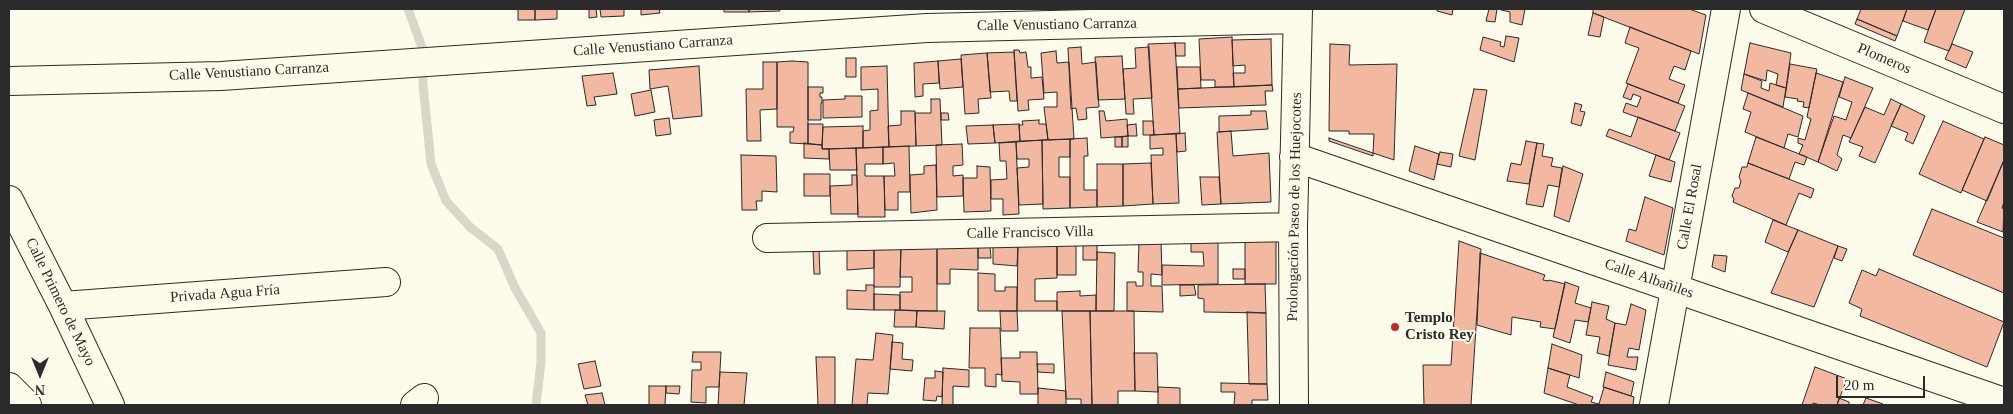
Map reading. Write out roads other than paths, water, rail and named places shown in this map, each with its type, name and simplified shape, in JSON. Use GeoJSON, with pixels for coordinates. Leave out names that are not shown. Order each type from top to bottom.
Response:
{"type":"FeatureCollection","features":[{"type":"Feature","properties":{"kind":"street","name":"Calle El Rosal"},"geometry":{"type":"LineString","coordinates":[[1654,405],[1726,9]]}},
{"type":"Feature","properties":{"kind":"street","name":"Plomeros"},"geometry":{"type":"LineString","coordinates":[[1764,9],[2004,109]]}},
{"type":"Feature","properties":{"kind":"street","name":"Calle Venustiano Carranza"},"geometry":{"type":"LineString","coordinates":[[9,81],[221,76],[927,28],[1297,14]]}},
{"type":"Feature","properties":{"kind":"street","name":"Prolongación Paseo de los Huejocotes"},"geometry":{"type":"LineString","coordinates":[[1294,405],[1293,227],[1297,14]]}},
{"type":"Feature","properties":{"kind":"street","name":"Calle Albañiles"},"geometry":{"type":"LineString","coordinates":[[1294,157],[2004,402]]}},
{"type":"Feature","properties":{"kind":"street","name":"Calle Primero de Mayo"},"geometry":{"type":"LineString","coordinates":[[9,200],[63,306],[110,405]]}},
{"type":"Feature","properties":{"kind":"street","name":"Calle Francisco Villa"},"geometry":{"type":"LineString","coordinates":[[767,238],[1293,227]]}},
{"type":"Feature","properties":{"kind":"street","name":"Privada Agua Fría"},"geometry":{"type":"LineString","coordinates":[[63,306],[386,282]]}},
{"type":"Feature","properties":{"kind":"street"},"geometry":{"type":"LineString","coordinates":[[9,387],[27,405]]}},
{"type":"Feature","properties":{"kind":"waterway"},"geometry":{"type":"LineString","coordinates":[[408,9],[423,50],[423,84],[431,164],[446,201],[470,227],[498,249],[515,288],[541,333],[541,362],[536,405]]}},
{"type":"Feature","properties":{"kind":"place","name":"Templo Cristo Rey"},"geometry":{"type":"Point","coordinates":[1395,327]}}]}
